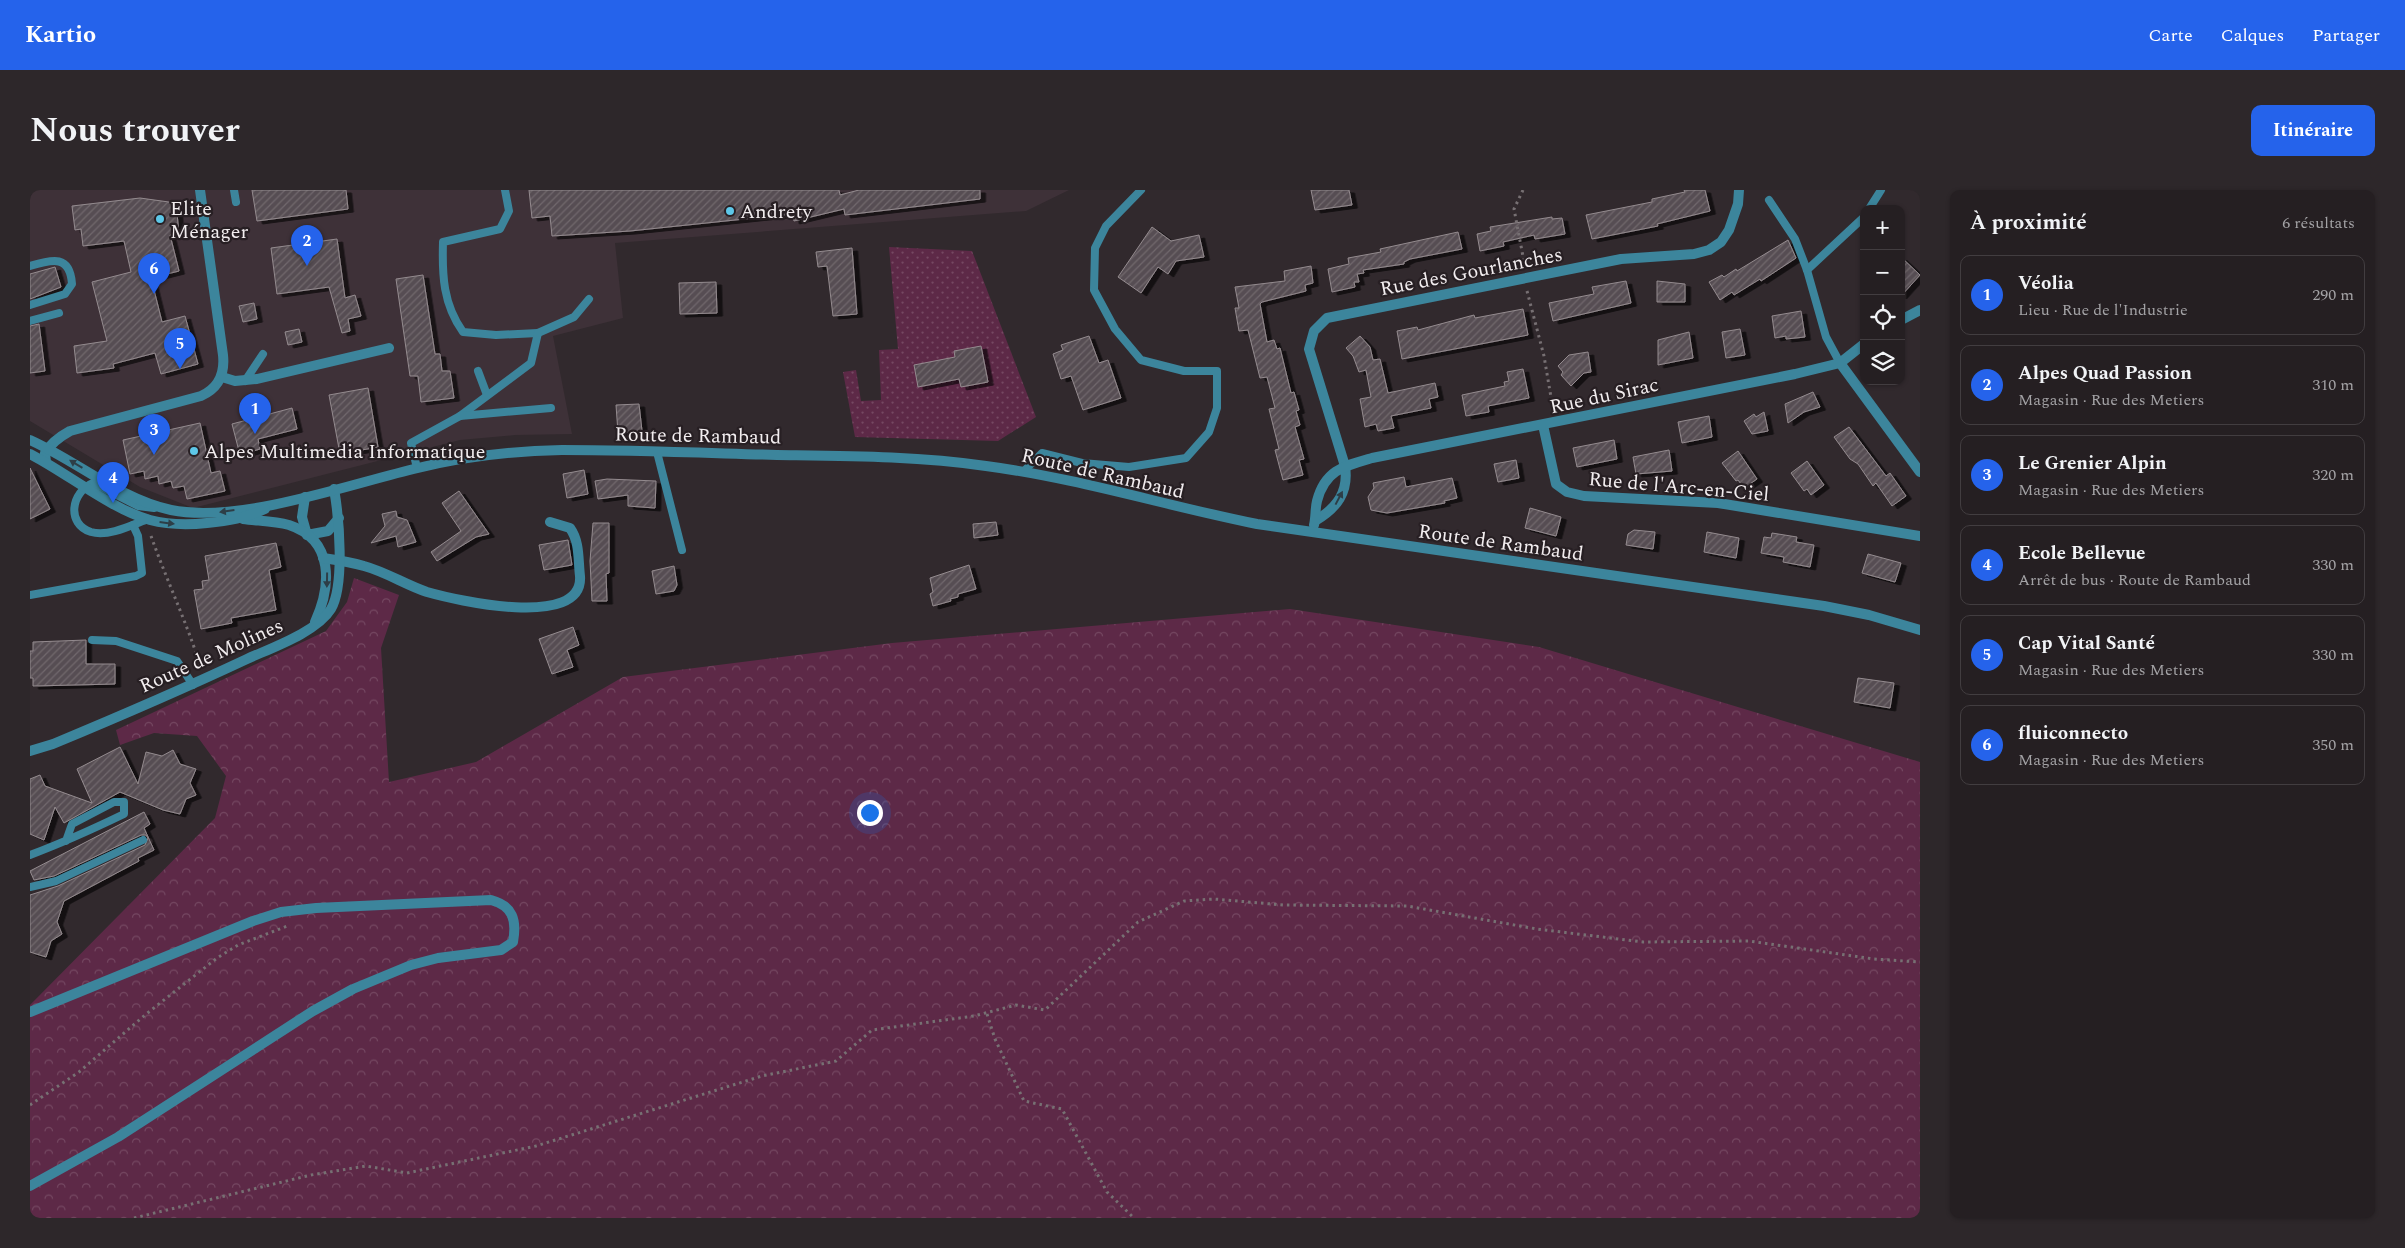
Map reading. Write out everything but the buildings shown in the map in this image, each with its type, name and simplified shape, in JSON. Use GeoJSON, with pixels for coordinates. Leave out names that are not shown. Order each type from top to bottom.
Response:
{"type":"FeatureCollection","features":[{"type":"Feature","properties":{"kind":"street"},"geometry":{"type":"LineString","coordinates":[[30,446],[46,454],[59,437],[70,431],[201,396],[210,392],[222,377],[223,355],[200,190]]}},
{"type":"Feature","properties":{"kind":"street","name":"Rue des Gourlanches"},"geometry":{"type":"LineString","coordinates":[[1315,521],[1332,510],[1340,498],[1347,481],[1345,466],[1309,349],[1314,330],[1327,318],[1621,259],[1694,254],[1709,250],[1721,242],[1729,230],[1738,204],[1739,190]]}},
{"type":"Feature","properties":{"kind":"street"},"geometry":{"type":"LineString","coordinates":[[1905,318],[1920,310]]}},
{"type":"Feature","properties":{"kind":"street","name":"Rue du Sirac"},"geometry":{"type":"LineString","coordinates":[[1345,466],[1372,458],[1543,425],[1840,362],[1860,347]]}},
{"type":"Feature","properties":{"kind":"street"},"geometry":{"type":"LineString","coordinates":[[222,377],[235,381],[245,381],[388,348]]}},
{"type":"Feature","properties":{"kind":"street"},"geometry":{"type":"LineString","coordinates":[[1840,362],[1920,472]]}},
{"type":"Feature","properties":{"kind":"street","name":"Rue de l'Arc-en-Ciel"},"geometry":{"type":"LineString","coordinates":[[1543,425],[1556,484],[1567,492],[1584,496],[1718,503],[1920,536]]}},
{"type":"Feature","properties":{"kind":"street","name":"Route de Rambaud"},"geometry":{"type":"LineString","coordinates":[[30,440],[85,486],[148,519],[185,524],[242,519],[275,504]]}},
{"type":"Feature","properties":{"kind":"street","name":"Route de Rambaud"},"geometry":{"type":"LineString","coordinates":[[30,454],[46,454],[136,498],[168,510],[192,513],[218,512],[275,504],[452,460],[528,451],[657,452],[949,461],[1024,471],[1192,511],[1312,533],[1824,606],[1869,615],[1920,630]]}},
{"type":"Feature","properties":{"kind":"street"},"geometry":{"type":"LineString","coordinates":[[1312,533],[1317,501],[1323,486],[1331,473],[1345,466]]}},
{"type":"Feature","properties":{"kind":"street"},"geometry":{"type":"LineString","coordinates":[[313,625],[327,615],[332,607],[336,592],[339,518],[334,490]]}},
{"type":"Feature","properties":{"kind":"street","name":"Route de Molines"},"geometry":{"type":"LineString","coordinates":[[30,751],[53,744],[193,684],[297,636],[313,625],[324,603],[327,588],[327,572],[323,558],[306,534],[302,517],[304,497]]}},
{"type":"Feature","properties":{"kind":"street"},"geometry":{"type":"LineString","coordinates":[[242,519],[288,525],[306,534],[328,531],[339,518]]}},
{"type":"Feature","properties":{"kind":"street"},"geometry":{"type":"LineString","coordinates":[[323,558],[364,566],[428,592],[461,599],[513,609],[557,604],[573,596],[578,590],[580,580],[575,535],[563,524],[550,522]]}},
{"type":"Feature","properties":{"kind":"street"},"geometry":{"type":"LineString","coordinates":[[30,1012],[253,921],[281,912],[316,908],[491,900],[502,903],[510,911],[514,919],[513,942],[501,950],[429,961],[376,978],[353,989],[313,1011],[118,1137],[30,1186]]}},
{"type":"Feature","properties":{"kind":"lane"},"geometry":{"type":"LineString","coordinates":[[234,190],[236,202]]}},
{"type":"Feature","properties":{"kind":"lane"},"geometry":{"type":"LineString","coordinates":[[506,190],[509,210],[500,229],[443,242],[442,280],[455,320],[464,332],[496,335],[538,333],[574,317],[589,299]]}},
{"type":"Feature","properties":{"kind":"lane"},"geometry":{"type":"LineString","coordinates":[[1024,471],[1042,453],[1082,462],[1129,467],[1186,458],[1209,432],[1217,408],[1217,370],[1184,370],[1141,360],[1115,329],[1094,290],[1095,248],[1106,226],[1141,190]]}},
{"type":"Feature","properties":{"kind":"lane"},"geometry":{"type":"LineString","coordinates":[[1872,205],[1881,190]]}},
{"type":"Feature","properties":{"kind":"lane"},"geometry":{"type":"LineString","coordinates":[[1769,200],[1795,239],[1807,270],[1826,337],[1840,362]]}},
{"type":"Feature","properties":{"kind":"lane"},"geometry":{"type":"LineString","coordinates":[[1807,270],[1860,221]]}},
{"type":"Feature","properties":{"kind":"lane"},"geometry":{"type":"LineString","coordinates":[[30,266],[60,261],[66,264],[71,273],[72,284],[64,294],[30,305]]}},
{"type":"Feature","properties":{"kind":"lane"},"geometry":{"type":"LineString","coordinates":[[30,321],[59,313]]}},
{"type":"Feature","properties":{"kind":"lane"},"geometry":{"type":"LineString","coordinates":[[417,468],[411,443],[460,416],[531,363],[538,333]]}},
{"type":"Feature","properties":{"kind":"lane"},"geometry":{"type":"LineString","coordinates":[[245,381],[263,354]]}},
{"type":"Feature","properties":{"kind":"lane"},"geometry":{"type":"LineString","coordinates":[[478,371],[487,395]]}},
{"type":"Feature","properties":{"kind":"lane"},"geometry":{"type":"LineString","coordinates":[[460,416],[551,408]]}},
{"type":"Feature","properties":{"kind":"lane"},"geometry":{"type":"LineString","coordinates":[[657,452],[682,550]]}},
{"type":"Feature","properties":{"kind":"lane"},"geometry":{"type":"LineString","coordinates":[[148,519],[111,532],[92,532],[77,524],[73,514],[75,501],[85,486],[92,483],[138,506],[168,510]]}},
{"type":"Feature","properties":{"kind":"lane"},"geometry":{"type":"LineString","coordinates":[[30,595],[136,576],[142,573],[138,536],[133,525]]}},
{"type":"Feature","properties":{"kind":"lane"},"geometry":{"type":"LineString","coordinates":[[92,640],[116,641],[177,661],[193,684]]}},
{"type":"Feature","properties":{"kind":"lane"},"geometry":{"type":"LineString","coordinates":[[30,855],[66,841],[124,814],[124,802],[114,802],[72,824],[66,841]]}},
{"type":"Feature","properties":{"kind":"lane"},"geometry":{"type":"LineString","coordinates":[[30,887],[56,881],[143,840]]}},
{"type":"Feature","properties":{"kind":"path"},"geometry":{"type":"LineString","coordinates":[[1523,190],[1514,209],[1528,298],[1544,356],[1556,422]]}},
{"type":"Feature","properties":{"kind":"path"},"geometry":{"type":"LineString","coordinates":[[138,536],[151,536],[168,585],[188,626],[202,669],[209,666]]}},
{"type":"Feature","properties":{"kind":"path"},"geometry":{"type":"LineString","coordinates":[[134,1218],[311,1175],[366,1166],[407,1173],[536,1146],[762,1076],[836,1061],[872,1030],[987,1014],[1016,1006],[1045,1010],[1138,922],[1184,901],[1214,899],[1283,906],[1407,906],[1537,929],[1643,942],[1749,941],[1874,959],[1920,962]]}},
{"type":"Feature","properties":{"kind":"path"},"geometry":{"type":"LineString","coordinates":[[30,1105],[79,1072],[145,1015],[216,958],[238,945],[293,924]]}},
{"type":"Feature","properties":{"kind":"path"},"geometry":{"type":"LineString","coordinates":[[987,1014],[996,1039],[1024,1101],[1062,1109],[1107,1192],[1134,1218]]}},
{"type":"Feature","properties":{"kind":"shaded area"},"geometry":{"type":"Polygon","coordinates":[[[30,190],[1069,190],[1026,211],[615,243],[623,318],[553,336],[572,434],[515,435],[460,440],[193,508],[140,487],[30,421],[30,190]]]}},
{"type":"Feature","properties":{"kind":"green space"},"geometry":{"type":"Polygon","coordinates":[[[889,247],[972,251],[1036,417],[998,441],[855,437],[843,372],[856,370],[861,401],[881,400],[879,350],[898,349],[889,247]]]}},
{"type":"Feature","properties":{"kind":"green space"},"geometry":{"type":"Polygon","coordinates":[[[354,578],[399,595],[381,648],[389,782],[476,762],[623,677],[892,643],[1290,609],[1539,647],[1920,762],[1920,1218],[30,1218],[30,1005],[215,818],[226,776],[197,736],[154,733],[120,745],[116,730],[326,631],[347,602],[354,578]]]}},
{"type":"Feature","properties":{"kind":"place","name":"Andrety"},"geometry":{"type":"Point","coordinates":[730,211]}},
{"type":"Feature","properties":{"kind":"place","name":"Elite Ménager"},"geometry":{"type":"Point","coordinates":[160,219]}},
{"type":"Feature","properties":{"kind":"place","name":"Alpes Quad Passion"},"geometry":{"type":"Point","coordinates":[307,266]}},
{"type":"Feature","properties":{"kind":"place","name":"fluiconnecto"},"geometry":{"type":"Point","coordinates":[154,294]}},
{"type":"Feature","properties":{"kind":"place","name":"Cap Vital Santé"},"geometry":{"type":"Point","coordinates":[180,369]}},
{"type":"Feature","properties":{"kind":"place","name":"Véolia"},"geometry":{"type":"Point","coordinates":[255,434]}},
{"type":"Feature","properties":{"kind":"place","name":"Alpes Multimedia Informatique"},"geometry":{"type":"Point","coordinates":[194,451]}},
{"type":"Feature","properties":{"kind":"place","name":"Le Grenier Alpin"},"geometry":{"type":"Point","coordinates":[154,455]}},
{"type":"Feature","properties":{"kind":"place","name":"Ecole Bellevue"},"geometry":{"type":"Point","coordinates":[113,503]}}]}
